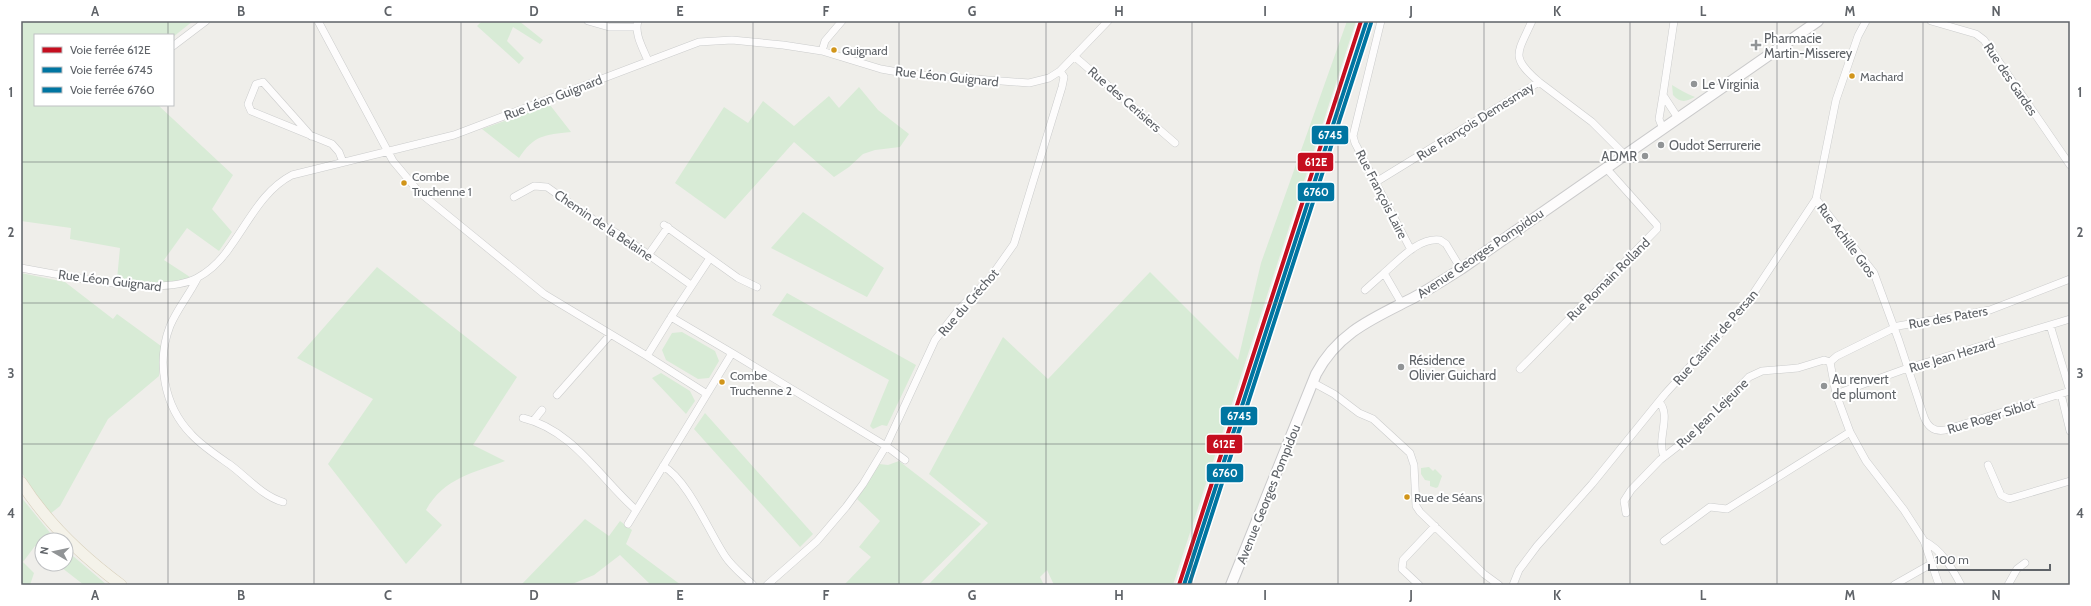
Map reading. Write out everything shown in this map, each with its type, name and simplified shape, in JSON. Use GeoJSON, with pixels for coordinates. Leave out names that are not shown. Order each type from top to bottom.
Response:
{"type":"FeatureCollection","features":[{"type":"Feature","properties":{"kind":"main road","name":"Avenue Georges Pompidou"},"geometry":{"type":"LineString","coordinates":[[1231,585],[1312,382],[1329,353],[1346,336],[1364,323],[1402,304],[1461,269],[1818,21]]}},
{"type":"Feature","properties":{"kind":"main road"},"geometry":{"type":"LineString","coordinates":[[21,482],[41,511],[66,538],[91,562],[121,585]]}},
{"type":"Feature","properties":{"kind":"street"},"geometry":{"type":"LineString","coordinates":[[174,45],[206,21]]}},
{"type":"Feature","properties":{"kind":"street"},"geometry":{"type":"LineString","coordinates":[[318,21],[389,152],[404,175],[430,203],[544,294],[707,394]]}},
{"type":"Feature","properties":{"kind":"street"},"geometry":{"type":"LineString","coordinates":[[588,21],[609,27],[637,24],[637,34],[648,61]]}},
{"type":"Feature","properties":{"kind":"street"},"geometry":{"type":"LineString","coordinates":[[822,51],[825,41],[842,21]]}},
{"type":"Feature","properties":{"kind":"street","name":"Rue Léon Guignard"},"geometry":{"type":"LineString","coordinates":[[21,268],[154,288],[177,285],[197,279],[215,265],[230,248],[260,202],[280,182],[299,173],[454,135],[690,45],[720,40],[768,43],[822,51],[882,69],[909,74],[1029,83],[1049,78],[1060,71],[1108,21]]}},
{"type":"Feature","properties":{"kind":"street","name":"Rue François Laire"},"geometry":{"type":"LineString","coordinates":[[1381,21],[1353,136],[1355,143],[1411,250]]}},
{"type":"Feature","properties":{"kind":"street"},"geometry":{"type":"LineString","coordinates":[[1532,21],[1520,48],[1519,59],[1523,68],[1540,82]]}},
{"type":"Feature","properties":{"kind":"street"},"geometry":{"type":"LineString","coordinates":[[1663,129],[1659,119],[1674,21]]}},
{"type":"Feature","properties":{"kind":"street","name":"Rue Casimir de Persan"},"geometry":{"type":"LineString","coordinates":[[1860,21],[1860,32]]}},
{"type":"Feature","properties":{"kind":"street","name":"Rue Casimir de Persan"},"geometry":{"type":"LineString","coordinates":[[1513,585],[1516,574],[1526,560],[1592,484],[1659,402],[1745,306],[1816,199],[1836,100],[1860,32],[1866,21]]}},
{"type":"Feature","properties":{"kind":"street","name":"Rue des Gardes"},"geometry":{"type":"LineString","coordinates":[[1931,21],[1976,34],[1984,40],[2070,166]]}},
{"type":"Feature","properties":{"kind":"street","name":"Rue des Cerisiers"},"geometry":{"type":"LineString","coordinates":[[1074,56],[1175,143]]}},
{"type":"Feature","properties":{"kind":"street","name":"Rue du Créchot"},"geometry":{"type":"LineString","coordinates":[[767,585],[817,541],[846,507],[863,484],[886,446],[935,340],[960,308],[990,278],[1008,255],[1017,239],[1034,176],[1062,87],[1064,77],[1060,71]]}},
{"type":"Feature","properties":{"kind":"street"},"geometry":{"type":"LineString","coordinates":[[311,136],[264,82],[256,84],[248,104],[251,111],[311,136],[335,146],[341,155],[343,162]]}},
{"type":"Feature","properties":{"kind":"street","name":"Rue François Demesmay"},"geometry":{"type":"LineString","coordinates":[[1376,182],[1540,82],[1592,122],[1625,155]]}},
{"type":"Feature","properties":{"kind":"street"},"geometry":{"type":"LineString","coordinates":[[1663,94],[1678,118]]}},
{"type":"Feature","properties":{"kind":"street","name":"Rue Romain Rolland"},"geometry":{"type":"LineString","coordinates":[[1520,369],[1657,229],[1657,225],[1606,168]]}},
{"type":"Feature","properties":{"kind":"street","name":"Chemin de la Belaine"},"geometry":{"type":"LineString","coordinates":[[514,197],[534,186],[547,187],[597,222],[649,254],[691,285]]}},
{"type":"Feature","properties":{"kind":"street","name":"Rue Achille Gros"},"geometry":{"type":"LineString","coordinates":[[1816,199],[1874,274],[1894,328]]}},
{"type":"Feature","properties":{"kind":"street"},"geometry":{"type":"LineString","coordinates":[[649,254],[666,226],[738,278],[757,287]]}},
{"type":"Feature","properties":{"kind":"street","name":"Rue François Laire"},"geometry":{"type":"LineString","coordinates":[[1365,290],[1411,250],[1430,240],[1440,240],[1446,244],[1461,269]]}},
{"type":"Feature","properties":{"kind":"street"},"geometry":{"type":"LineString","coordinates":[[647,356],[691,285],[710,258]]}},
{"type":"Feature","properties":{"kind":"street"},"geometry":{"type":"LineString","coordinates":[[1384,273],[1402,304]]}},
{"type":"Feature","properties":{"kind":"street"},"geometry":{"type":"LineString","coordinates":[[197,279],[173,320],[167,336],[163,366],[168,396],[181,422],[203,445],[268,495],[284,502]]}},
{"type":"Feature","properties":{"kind":"street","name":"Rue des Paters"},"geometry":{"type":"LineString","coordinates":[[1830,362],[1837,356],[1894,328],[1990,310],[2070,279]]}},
{"type":"Feature","properties":{"kind":"street"},"geometry":{"type":"LineString","coordinates":[[671,317],[886,446],[905,460]]}},
{"type":"Feature","properties":{"kind":"street","name":"Rue Jean Hezard"},"geometry":{"type":"LineString","coordinates":[[1836,394],[1908,368],[2070,319]]}},
{"type":"Feature","properties":{"kind":"street"},"geometry":{"type":"LineString","coordinates":[[2050,325],[2070,391]]}},
{"type":"Feature","properties":{"kind":"street","name":"Rue Roger Siblot"},"geometry":{"type":"LineString","coordinates":[[1894,328],[1926,422],[1930,427],[1936,430],[1944,430],[2070,391]]}},
{"type":"Feature","properties":{"kind":"street"},"geometry":{"type":"LineString","coordinates":[[556,394],[610,335]]}},
{"type":"Feature","properties":{"kind":"street"},"geometry":{"type":"LineString","coordinates":[[628,524],[732,353]]}},
{"type":"Feature","properties":{"kind":"street","name":"Rue Jean Lejeune"},"geometry":{"type":"LineString","coordinates":[[1626,513],[1624,500],[1640,480],[1664,456],[1696,432],[1741,384],[1756,373],[1798,368],[1824,360],[1830,362]]}},
{"type":"Feature","properties":{"kind":"street"},"geometry":{"type":"LineString","coordinates":[[1830,362],[1836,394],[1850,432],[1866,461],[1904,510],[1924,541],[1940,585]]}},
{"type":"Feature","properties":{"kind":"street"},"geometry":{"type":"LineString","coordinates":[[1312,382],[1334,394],[1359,413],[1373,419],[1410,453],[1414,465],[1416,506],[1489,578],[1499,585]]}},
{"type":"Feature","properties":{"kind":"street"},"geometry":{"type":"LineString","coordinates":[[2061,394],[2070,431]]}},
{"type":"Feature","properties":{"kind":"street","name":"Rue Jean Lejeune"},"geometry":{"type":"LineString","coordinates":[[1659,402],[1664,412],[1661,446],[1664,456]]}},
{"type":"Feature","properties":{"kind":"street"},"geometry":{"type":"LineString","coordinates":[[534,420],[542,410]]}},
{"type":"Feature","properties":{"kind":"street"},"geometry":{"type":"LineString","coordinates":[[523,418],[534,420],[559,433],[575,446],[619,494],[636,510]]}},
{"type":"Feature","properties":{"kind":"street"},"geometry":{"type":"LineString","coordinates":[[1664,541],[1710,507],[1727,509],[1770,480],[1850,432]]}},
{"type":"Feature","properties":{"kind":"street"},"geometry":{"type":"LineString","coordinates":[[1988,465],[2001,495],[2009,499],[2070,481]]}},
{"type":"Feature","properties":{"kind":"street"},"geometry":{"type":"LineString","coordinates":[[663,466],[674,474],[695,504],[726,558],[753,585]]}},
{"type":"Feature","properties":{"kind":"street"},"geometry":{"type":"LineString","coordinates":[[1419,585],[1402,569],[1403,560],[1435,526]]}},
{"type":"Feature","properties":{"kind":"street"},"geometry":{"type":"LineString","coordinates":[[1924,541],[1937,550],[1950,566],[1961,585]]}},
{"type":"Feature","properties":{"kind":"street"},"geometry":{"type":"LineString","coordinates":[[1894,585],[1932,564]]}},
{"type":"Feature","properties":{"kind":"street"},"geometry":{"type":"LineString","coordinates":[[2008,585],[2017,569],[2025,564]]}},
{"type":"Feature","properties":{"kind":"green space"},"geometry":{"type":"Polygon","coordinates":[[[21,21],[193,21],[174,36],[174,34],[34,34],[34,106],[159,106],[233,175],[212,209],[232,232],[219,251],[187,228],[164,260],[190,277],[163,283],[145,283],[117,279],[120,248],[70,239],[71,228],[21,221],[21,21]]]}},
{"type":"Feature","properties":{"kind":"green space"},"geometry":{"type":"Polygon","coordinates":[[[482,21],[519,21],[543,40],[540,44],[513,27],[507,41],[524,58],[519,64],[477,26],[482,21]]]}},
{"type":"Feature","properties":{"kind":"green space"},"geometry":{"type":"Polygon","coordinates":[[[1347,21],[1356,21],[1173,585],[1054,585],[1047,570],[1040,577],[1044,585],[928,585],[988,523],[929,474],[1003,337],[1048,379],[1150,272],[1238,360],[1261,263],[1347,21]]]}},
{"type":"Feature","properties":{"kind":"green space"},"geometry":{"type":"Polygon","coordinates":[[[1672,85],[1695,97],[1686,101],[1678,99],[1673,95],[1672,85]]]}},
{"type":"Feature","properties":{"kind":"green space"},"geometry":{"type":"Polygon","coordinates":[[[859,87],[878,110],[909,134],[900,147],[875,150],[863,154],[849,167],[834,177],[794,142],[725,219],[675,183],[724,107],[748,123],[763,101],[794,126],[829,96],[839,108],[859,87]]]}},
{"type":"Feature","properties":{"kind":"green space"},"geometry":{"type":"Polygon","coordinates":[[[550,105],[571,132],[547,135],[535,140],[524,150],[519,158],[482,129],[550,105]]]}},
{"type":"Feature","properties":{"kind":"green space"},"geometry":{"type":"Polygon","coordinates":[[[803,212],[884,268],[867,297],[771,248],[803,212]]]}},
{"type":"Feature","properties":{"kind":"green space"},"geometry":{"type":"Polygon","coordinates":[[[377,267],[517,377],[473,445],[505,461],[460,478],[441,491],[433,499],[426,510],[442,525],[406,564],[328,464],[373,399],[297,358],[377,267]]]}},
{"type":"Feature","properties":{"kind":"green space"},"geometry":{"type":"Polygon","coordinates":[[[21,273],[65,282],[113,319],[117,314],[161,346],[159,376],[108,419],[60,506],[50,514],[21,472],[21,273]]]}},
{"type":"Feature","properties":{"kind":"green space"},"geometry":{"type":"Polygon","coordinates":[[[787,293],[916,365],[887,426],[882,425],[873,429],[870,426],[889,380],[772,315],[787,293]]]}},
{"type":"Feature","properties":{"kind":"green space"},"geometry":{"type":"Polygon","coordinates":[[[682,332],[715,351],[719,361],[709,378],[698,379],[666,360],[662,350],[672,333],[682,332]]]}},
{"type":"Feature","properties":{"kind":"green space"},"geometry":{"type":"Polygon","coordinates":[[[661,373],[690,391],[695,401],[686,414],[652,378],[661,373]]]}},
{"type":"Feature","properties":{"kind":"green space"},"geometry":{"type":"Polygon","coordinates":[[[705,413],[813,534],[800,547],[694,429],[705,413]]]}},
{"type":"Feature","properties":{"kind":"green space"},"geometry":{"type":"Polygon","coordinates":[[[899,461],[981,524],[919,585],[844,585],[871,557],[859,547],[880,521],[857,499],[879,464],[888,465],[899,461]]]}},
{"type":"Feature","properties":{"kind":"green space"},"geometry":{"type":"Polygon","coordinates":[[[1429,467],[1433,471],[1435,469],[1442,476],[1438,487],[1436,488],[1430,486],[1430,481],[1425,480],[1421,474],[1421,468],[1429,467]]]}},
{"type":"Feature","properties":{"kind":"green space"},"geometry":{"type":"Polygon","coordinates":[[[21,497],[49,532],[34,532],[34,547],[23,562],[34,573],[30,585],[21,585],[21,497]]]}},
{"type":"Feature","properties":{"kind":"green space"},"geometry":{"type":"Polygon","coordinates":[[[585,519],[609,536],[620,521],[632,530],[626,544],[681,585],[651,585],[620,555],[594,575],[570,585],[521,585],[585,519]]]}},
{"type":"Feature","properties":{"kind":"green space"},"geometry":{"type":"Polygon","coordinates":[[[74,557],[107,585],[84,585],[67,572],[74,572],[74,557]]]}},
{"type":"Feature","properties":{"kind":"rail line","name":"612E"},"geometry":{"type":"LineString","coordinates":[[1179,585],[1361,21]]}},
{"type":"Feature","properties":{"kind":"rail line","name":"6745"},"geometry":{"type":"LineString","coordinates":[[1184,585],[1366,23]]}},
{"type":"Feature","properties":{"kind":"rail line","name":"6760"},"geometry":{"type":"LineString","coordinates":[[1189,585],[1371,23]]}},
{"type":"Feature","properties":{"kind":"place","name":"Pharmacie Martin-Misserey"},"geometry":{"type":"Point","coordinates":[1756,45]}},
{"type":"Feature","properties":{"kind":"place","name":"Guignard"},"geometry":{"type":"Point","coordinates":[834,50]}},
{"type":"Feature","properties":{"kind":"place","name":"Machard"},"geometry":{"type":"Point","coordinates":[1852,76]}},
{"type":"Feature","properties":{"kind":"place","name":"Le Virginia"},"geometry":{"type":"Point","coordinates":[1694,84]}},
{"type":"Feature","properties":{"kind":"place","name":"Oudot Serrurerie"},"geometry":{"type":"Point","coordinates":[1661,145]}},
{"type":"Feature","properties":{"kind":"place","name":"ADMR"},"geometry":{"type":"Point","coordinates":[1645,156]}},
{"type":"Feature","properties":{"kind":"place","name":"Combe Truchenne 1"},"geometry":{"type":"Point","coordinates":[404,183]}},
{"type":"Feature","properties":{"kind":"place","name":"Résidence Olivier Guichard"},"geometry":{"type":"Point","coordinates":[1401,367]}},
{"type":"Feature","properties":{"kind":"place","name":"Combe Truchenne 2"},"geometry":{"type":"Point","coordinates":[722,382]}},
{"type":"Feature","properties":{"kind":"place","name":"Au renvert de plumont"},"geometry":{"type":"Point","coordinates":[1824,386]}},
{"type":"Feature","properties":{"kind":"place","name":"Rue de Séans"},"geometry":{"type":"Point","coordinates":[1407,497]}}]}
